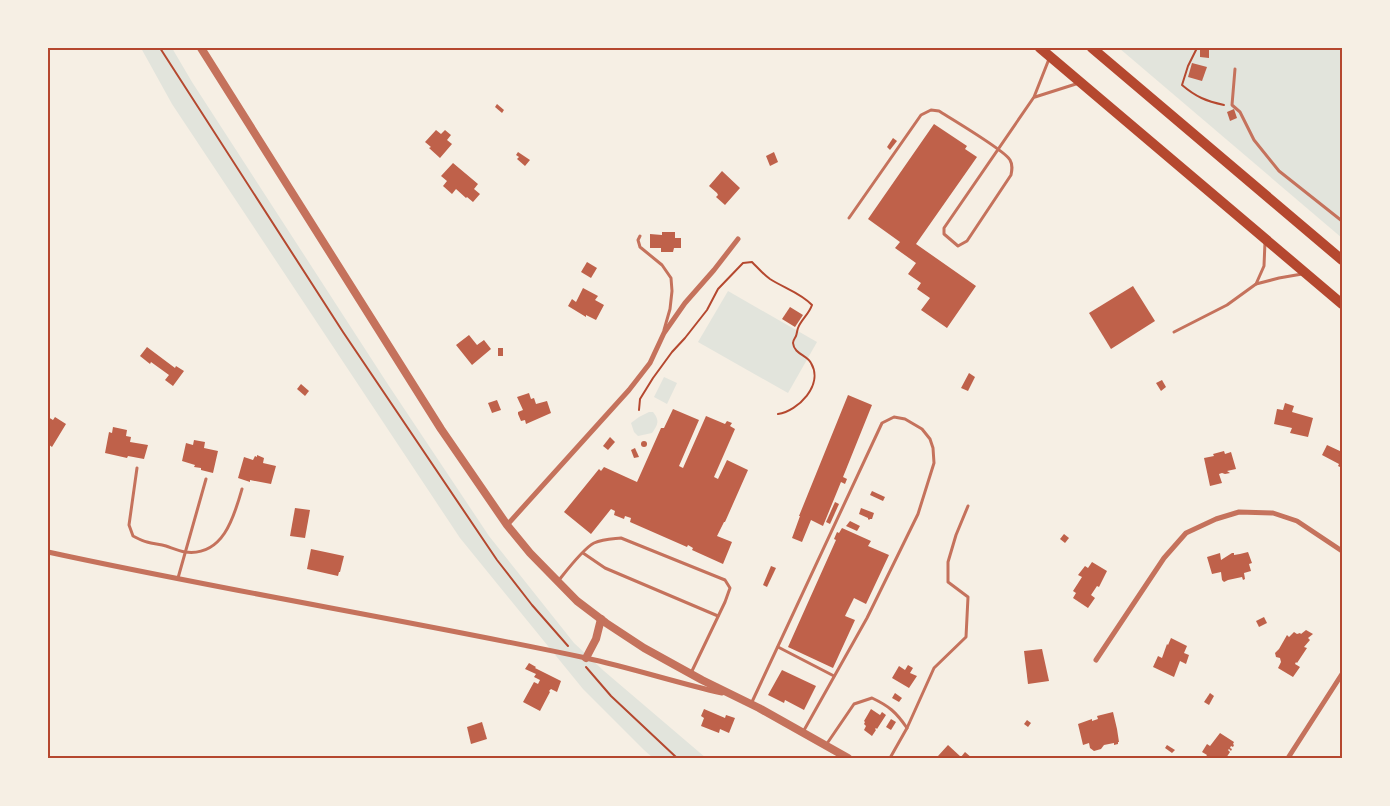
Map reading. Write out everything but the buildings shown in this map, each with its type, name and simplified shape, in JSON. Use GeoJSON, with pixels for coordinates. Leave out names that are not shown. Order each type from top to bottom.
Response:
{"type":"FeatureCollection","features":[{"type":"Feature","properties":{"kind":"highway"},"geometry":{"type":"LineString","coordinates":[[1040,48],[1342,304]]}},
{"type":"Feature","properties":{"kind":"highway"},"geometry":{"type":"LineString","coordinates":[[1092,48],[1342,260]]}},
{"type":"Feature","properties":{"kind":"street"},"geometry":{"type":"LineString","coordinates":[[201,48],[419,394],[507,525],[530,553],[577,601],[644,648],[803,732],[848,758]]}},
{"type":"Feature","properties":{"kind":"street"},"geometry":{"type":"LineString","coordinates":[[507,525],[629,390],[650,363],[664,333],[685,303],[738,239]]}},
{"type":"Feature","properties":{"kind":"street"},"geometry":{"type":"LineString","coordinates":[[1096,660],[1164,558],[1186,533],[1216,519],[1239,512],[1273,513],[1297,521],[1342,551]]}},
{"type":"Feature","properties":{"kind":"street"},"geometry":{"type":"LineString","coordinates":[[48,552],[586,658],[732,695]]}},
{"type":"Feature","properties":{"kind":"street"},"geometry":{"type":"LineString","coordinates":[[586,658],[596,639],[601,619]]}},
{"type":"Feature","properties":{"kind":"street"},"geometry":{"type":"LineString","coordinates":[[1288,758],[1342,674]]}},
{"type":"Feature","properties":{"kind":"lane"},"geometry":{"type":"LineString","coordinates":[[849,218],[921,115],[931,110],[938,111],[998,148],[1010,158],[1011,175],[967,241],[958,246],[944,234],[944,228],[998,148],[1034,97],[1050,56]]}},
{"type":"Feature","properties":{"kind":"lane"},"geometry":{"type":"LineString","coordinates":[[1235,69],[1232,105],[1240,112],[1254,140],[1279,171],[1342,221]]}},
{"type":"Feature","properties":{"kind":"lane"},"geometry":{"type":"LineString","coordinates":[[1034,97],[1080,82]]}},
{"type":"Feature","properties":{"kind":"lane"},"geometry":{"type":"LineString","coordinates":[[640,236],[638,240],[640,247],[662,265],[671,278],[670,309],[664,333]]}},
{"type":"Feature","properties":{"kind":"lane"},"geometry":{"type":"LineString","coordinates":[[1256,284],[1264,266],[1265,239]]}},
{"type":"Feature","properties":{"kind":"lane"},"geometry":{"type":"LineString","coordinates":[[1174,332],[1227,305],[1256,284],[1306,274]]}},
{"type":"Feature","properties":{"kind":"lane"},"geometry":{"type":"LineString","coordinates":[[751,704],[882,423],[894,417],[905,419],[922,430],[930,439],[933,448],[934,463],[918,514],[867,618],[803,732]]}},
{"type":"Feature","properties":{"kind":"lane"},"geometry":{"type":"LineString","coordinates":[[137,468],[129,525],[133,536],[145,542],[185,552],[202,551],[215,544],[228,529],[242,489]]}},
{"type":"Feature","properties":{"kind":"lane"},"geometry":{"type":"LineString","coordinates":[[178,578],[206,479]]}},
{"type":"Feature","properties":{"kind":"lane"},"geometry":{"type":"LineString","coordinates":[[890,758],[907,728],[934,668],[966,637],[968,597],[948,582],[948,562],[956,535],[968,506]]}},
{"type":"Feature","properties":{"kind":"lane"},"geometry":{"type":"LineString","coordinates":[[557,581],[592,544],[608,539],[621,538],[725,580],[730,588],[690,673]]}},
{"type":"Feature","properties":{"kind":"lane"},"geometry":{"type":"LineString","coordinates":[[583,553],[605,568],[718,616]]}},
{"type":"Feature","properties":{"kind":"lane"},"geometry":{"type":"LineString","coordinates":[[778,647],[834,676]]}},
{"type":"Feature","properties":{"kind":"lane"},"geometry":{"type":"LineString","coordinates":[[826,745],[854,704],[872,698],[886,704],[898,715],[907,728]]}},
{"type":"Feature","properties":{"kind":"path"},"geometry":{"type":"LineString","coordinates":[[160,48],[343,332],[497,560],[532,605],[570,648]]}},
{"type":"Feature","properties":{"kind":"path"},"geometry":{"type":"LineString","coordinates":[[1197,48],[1188,66],[1182,85],[1201,99],[1224,105],[1232,105]]}},
{"type":"Feature","properties":{"kind":"path"},"geometry":{"type":"LineString","coordinates":[[639,410],[640,399],[653,378],[707,310],[718,289],[743,263],[752,262],[769,278],[812,305],[797,330],[793,343],[796,349],[811,363],[814,382],[802,403],[792,410],[778,414]]}},
{"type":"Feature","properties":{"kind":"path"},"geometry":{"type":"LineString","coordinates":[[587,668],[611,696],[665,749],[677,758]]}},
{"type":"Feature","properties":{"kind":"shaded area"},"geometry":{"type":"Polygon","coordinates":[[[141,48],[172,48],[192,82],[389,386],[489,536],[574,643],[706,758],[653,758],[644,750],[583,689],[460,538],[172,104],[141,48]]]}},
{"type":"Feature","properties":{"kind":"shaded area"},"geometry":{"type":"Polygon","coordinates":[[[1119,48],[1342,48],[1342,238],[1119,48]]]}},
{"type":"Feature","properties":{"kind":"shaded area"},"geometry":{"type":"Polygon","coordinates":[[[728,291],[817,342],[788,393],[698,342],[728,291]]]}},
{"type":"Feature","properties":{"kind":"shaded area"},"geometry":{"type":"Polygon","coordinates":[[[664,377],[677,383],[667,404],[654,397],[664,377]]]}},
{"type":"Feature","properties":{"kind":"shaded area"},"geometry":{"type":"Polygon","coordinates":[[[649,412],[653,412],[655,415],[657,425],[652,433],[638,436],[634,432],[631,423],[649,412]]]}}]}
